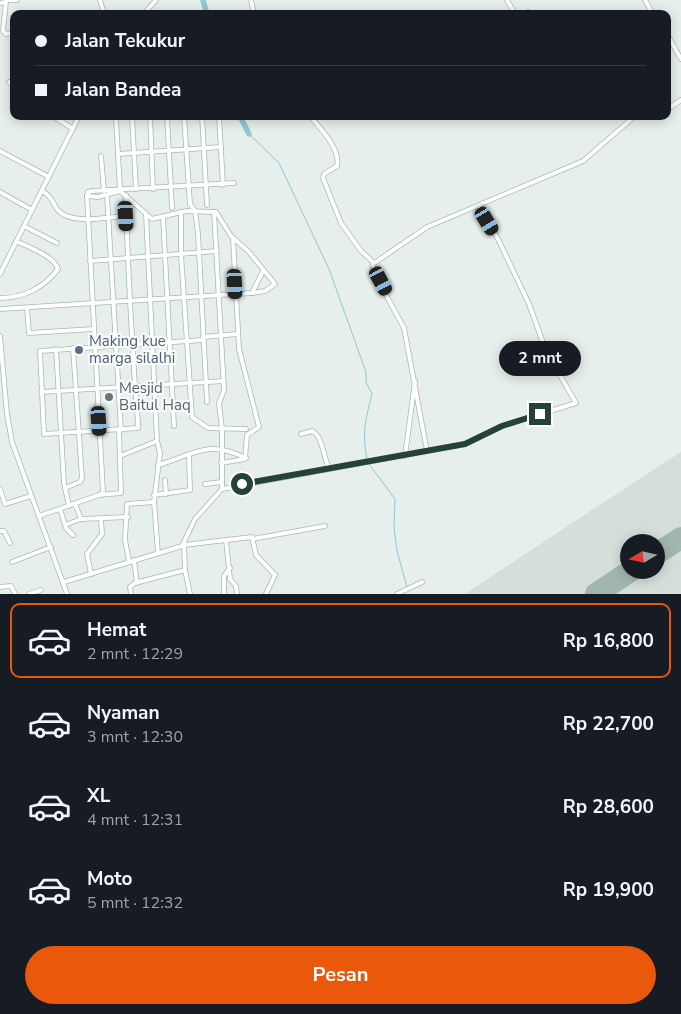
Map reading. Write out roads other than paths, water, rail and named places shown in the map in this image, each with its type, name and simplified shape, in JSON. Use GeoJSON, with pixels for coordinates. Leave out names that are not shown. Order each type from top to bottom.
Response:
{"type":"FeatureCollection","features":[{"type":"Feature","properties":{"kind":"street"},"geometry":{"type":"LineString","coordinates":[[0,3],[17,0]]}},
{"type":"Feature","properties":{"kind":"street"},"geometry":{"type":"LineString","coordinates":[[148,0],[150,7]]}},
{"type":"Feature","properties":{"kind":"street"},"geometry":{"type":"LineString","coordinates":[[147,10],[156,0]]}},
{"type":"Feature","properties":{"kind":"street"},"geometry":{"type":"LineString","coordinates":[[6,1],[3,32],[10,34]]}},
{"type":"Feature","properties":{"kind":"street"},"geometry":{"type":"LineString","coordinates":[[671,41],[681,59]]}},
{"type":"Feature","properties":{"kind":"street"},"geometry":{"type":"LineString","coordinates":[[58,120],[72,129]]}},
{"type":"Feature","properties":{"kind":"street"},"geometry":{"type":"LineString","coordinates":[[0,274],[3,261],[24,226],[77,120]]}},
{"type":"Feature","properties":{"kind":"street"},"geometry":{"type":"LineString","coordinates":[[116,120],[120,189]]}},
{"type":"Feature","properties":{"kind":"street"},"geometry":{"type":"LineString","coordinates":[[132,120],[136,189]]}},
{"type":"Feature","properties":{"kind":"street"},"geometry":{"type":"LineString","coordinates":[[150,120],[153,189]]}},
{"type":"Feature","properties":{"kind":"street"},"geometry":{"type":"LineString","coordinates":[[167,120],[172,208]]}},
{"type":"Feature","properties":{"kind":"street"},"geometry":{"type":"LineString","coordinates":[[184,120],[190,204],[195,212],[200,252],[207,402]]}},
{"type":"Feature","properties":{"kind":"street"},"geometry":{"type":"LineString","coordinates":[[202,120],[207,205]]}},
{"type":"Feature","properties":{"kind":"street"},"geometry":{"type":"LineString","coordinates":[[219,120],[222,185]]}},
{"type":"Feature","properties":{"kind":"street"},"geometry":{"type":"LineString","coordinates":[[313,120],[325,135],[337,156],[337,166],[324,174],[323,178],[335,213],[361,251],[374,264],[374,272],[404,328],[427,451]]}},
{"type":"Feature","properties":{"kind":"street"},"geometry":{"type":"LineString","coordinates":[[374,264],[427,227],[479,207],[584,161],[630,120]]}},
{"type":"Feature","properties":{"kind":"street"},"geometry":{"type":"LineString","coordinates":[[118,154],[221,148]]}},
{"type":"Feature","properties":{"kind":"street"},"geometry":{"type":"LineString","coordinates":[[0,151],[49,177]]}},
{"type":"Feature","properties":{"kind":"street"},"geometry":{"type":"LineString","coordinates":[[101,156],[104,191]]}},
{"type":"Feature","properties":{"kind":"street"},"geometry":{"type":"LineString","coordinates":[[100,495],[104,487],[94,348],[87,196],[90,191],[234,183]]}},
{"type":"Feature","properties":{"kind":"street"},"geometry":{"type":"LineString","coordinates":[[42,191],[54,200],[58,210],[76,220],[126,216]]}},
{"type":"Feature","properties":{"kind":"street"},"geometry":{"type":"LineString","coordinates":[[0,309],[252,293],[265,291],[275,284],[249,252],[233,238],[220,215],[214,212],[181,212],[152,219],[126,195],[118,191],[107,195],[87,196]]}},
{"type":"Feature","properties":{"kind":"street"},"geometry":{"type":"LineString","coordinates":[[0,192],[32,210]]}},
{"type":"Feature","properties":{"kind":"street"},"geometry":{"type":"LineString","coordinates":[[40,516],[100,495],[121,494],[120,430],[107,195]]}},
{"type":"Feature","properties":{"kind":"street"},"geometry":{"type":"LineString","coordinates":[[126,195],[130,301],[133,344],[135,388],[138,428],[45,435],[39,352],[56,349],[94,348],[133,344],[168,343],[237,334]]}},
{"type":"Feature","properties":{"kind":"street"},"geometry":{"type":"LineString","coordinates":[[190,594],[185,570],[184,545],[195,519],[222,489],[468,443],[502,426],[576,403],[546,351],[529,304],[498,239],[479,207]]}},
{"type":"Feature","properties":{"kind":"street"},"geometry":{"type":"LineString","coordinates":[[181,212],[181,254],[192,417],[206,427],[222,429],[246,428]]}},
{"type":"Feature","properties":{"kind":"street"},"geometry":{"type":"LineString","coordinates":[[214,212],[224,381],[224,393],[219,403],[222,429],[222,489]]}},
{"type":"Feature","properties":{"kind":"street"},"geometry":{"type":"LineString","coordinates":[[146,214],[146,258],[153,386],[157,441],[160,453],[154,495],[158,553]]}},
{"type":"Feature","properties":{"kind":"street"},"geometry":{"type":"LineString","coordinates":[[163,216],[168,343],[174,426]]}},
{"type":"Feature","properties":{"kind":"street"},"geometry":{"type":"LineString","coordinates":[[24,226],[57,243]]}},
{"type":"Feature","properties":{"kind":"street"},"geometry":{"type":"LineString","coordinates":[[233,238],[237,334],[242,366],[259,425],[255,432],[247,435],[246,458]]}},
{"type":"Feature","properties":{"kind":"street"},"geometry":{"type":"LineString","coordinates":[[0,298],[17,297],[30,292],[50,278],[58,269],[46,257],[16,241]]}},
{"type":"Feature","properties":{"kind":"street"},"geometry":{"type":"LineString","coordinates":[[90,261],[217,251]]}},
{"type":"Feature","properties":{"kind":"street"},"geometry":{"type":"LineString","coordinates":[[252,293],[263,271]]}},
{"type":"Feature","properties":{"kind":"street"},"geometry":{"type":"LineString","coordinates":[[27,308],[29,333],[94,329]]}},
{"type":"Feature","properties":{"kind":"street"},"geometry":{"type":"LineString","coordinates":[[0,336],[10,429],[20,466],[40,516],[67,594]]}},
{"type":"Feature","properties":{"kind":"street"},"geometry":{"type":"LineString","coordinates":[[65,488],[82,480],[74,348]]}},
{"type":"Feature","properties":{"kind":"street"},"geometry":{"type":"LineString","coordinates":[[56,349],[60,434],[65,488],[69,506]]}},
{"type":"Feature","properties":{"kind":"street"},"geometry":{"type":"LineString","coordinates":[[407,455],[415,379]]}},
{"type":"Feature","properties":{"kind":"street"},"geometry":{"type":"LineString","coordinates":[[41,392],[135,388],[224,381]]}},
{"type":"Feature","properties":{"kind":"street"},"geometry":{"type":"LineString","coordinates":[[301,434],[310,431],[317,434],[321,440],[323,455],[329,468]]}},
{"type":"Feature","properties":{"kind":"street"},"geometry":{"type":"LineString","coordinates":[[120,456],[157,441]]}},
{"type":"Feature","properties":{"kind":"street"},"geometry":{"type":"LineString","coordinates":[[158,465],[189,456],[196,451],[222,448],[246,458]]}},
{"type":"Feature","properties":{"kind":"street"},"geometry":{"type":"LineString","coordinates":[[154,495],[186,492],[191,489],[189,456]]}},
{"type":"Feature","properties":{"kind":"street"},"geometry":{"type":"LineString","coordinates":[[221,463],[246,458]]}},
{"type":"Feature","properties":{"kind":"street"},"geometry":{"type":"LineString","coordinates":[[165,480],[166,494]]}},
{"type":"Feature","properties":{"kind":"street"},"geometry":{"type":"LineString","coordinates":[[205,484],[222,482]]}},
{"type":"Feature","properties":{"kind":"street"},"geometry":{"type":"LineString","coordinates":[[0,488],[5,504],[31,496]]}},
{"type":"Feature","properties":{"kind":"street"},"geometry":{"type":"LineString","coordinates":[[137,582],[125,540],[128,503],[154,502]]}},
{"type":"Feature","properties":{"kind":"street"},"geometry":{"type":"LineString","coordinates":[[75,504],[81,519]]}},
{"type":"Feature","properties":{"kind":"street"},"geometry":{"type":"LineString","coordinates":[[60,509],[65,525],[73,535]]}},
{"type":"Feature","properties":{"kind":"street"},"geometry":{"type":"LineString","coordinates":[[65,525],[70,521],[81,519],[128,517]]}},
{"type":"Feature","properties":{"kind":"street"},"geometry":{"type":"LineString","coordinates":[[90,574],[87,554],[102,534],[101,519]]}},
{"type":"Feature","properties":{"kind":"street"},"geometry":{"type":"LineString","coordinates":[[64,582],[184,545],[252,536],[253,539],[326,526]]}},
{"type":"Feature","properties":{"kind":"street"},"geometry":{"type":"LineString","coordinates":[[0,531],[4,531],[10,543]]}},
{"type":"Feature","properties":{"kind":"street"},"geometry":{"type":"LineString","coordinates":[[253,539],[256,555],[275,576],[266,594]]}},
{"type":"Feature","properties":{"kind":"street"},"geometry":{"type":"LineString","coordinates":[[226,540],[231,581],[236,586],[237,594]]}},
{"type":"Feature","properties":{"kind":"street"},"geometry":{"type":"LineString","coordinates":[[12,562],[51,547]]}},
{"type":"Feature","properties":{"kind":"street"},"geometry":{"type":"LineString","coordinates":[[224,594],[224,576],[230,568]]}},
{"type":"Feature","properties":{"kind":"street"},"geometry":{"type":"LineString","coordinates":[[131,594],[130,587],[137,582],[185,570]]}},
{"type":"Feature","properties":{"kind":"street"},"geometry":{"type":"LineString","coordinates":[[397,594],[422,582]]}},
{"type":"Feature","properties":{"kind":"street"},"geometry":{"type":"LineString","coordinates":[[0,587],[11,586],[15,594]]}},
{"type":"Feature","properties":{"kind":"street"},"geometry":{"type":"LineString","coordinates":[[29,594],[41,590]]}},
{"type":"Feature","properties":{"kind":"waterway"},"geometry":{"type":"LineString","coordinates":[[203,0],[206,10]]}},
{"type":"Feature","properties":{"kind":"waterway"},"geometry":{"type":"LineString","coordinates":[[242,120],[249,134]]}},
{"type":"Feature","properties":{"kind":"waterway"},"geometry":{"type":"LineString","coordinates":[[249,134],[279,163],[329,269],[366,372],[366,382],[372,394],[365,427],[367,460]]}},
{"type":"Feature","properties":{"kind":"waterway"},"geometry":{"type":"LineString","coordinates":[[369,464],[395,499],[394,528],[397,551],[407,587]]}},
{"type":"Feature","properties":{"kind":"place","name":"Making kue marga silalhi"},"geometry":{"type":"Point","coordinates":[79,350]}},
{"type":"Feature","properties":{"kind":"place","name":"Mesjid Baitul Haq"},"geometry":{"type":"Point","coordinates":[109,397]}}]}
